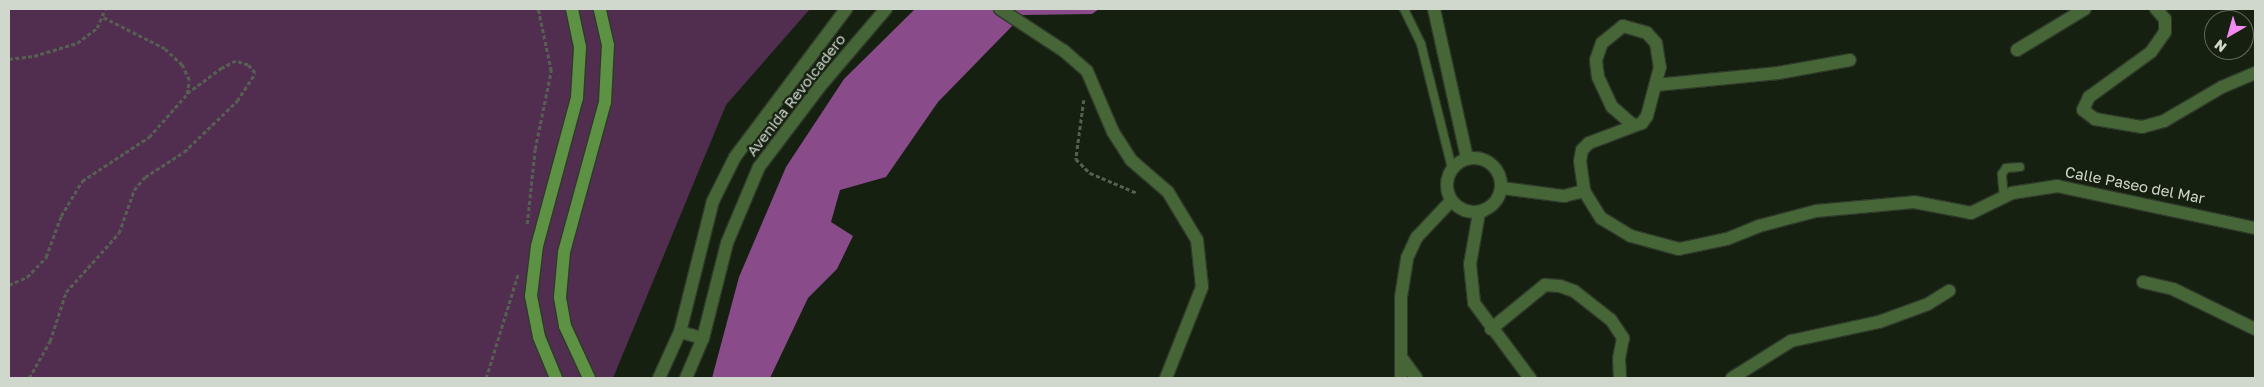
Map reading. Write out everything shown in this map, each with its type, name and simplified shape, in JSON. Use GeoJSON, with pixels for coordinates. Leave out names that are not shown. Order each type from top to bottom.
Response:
{"type":"FeatureCollection","features":[{"type":"Feature","properties":{"kind":"main road"},"geometry":{"type":"LineString","coordinates":[[556,378],[539,336],[531,296],[536,246],[577,98],[580,48],[572,9]]}},
{"type":"Feature","properties":{"kind":"main road"},"geometry":{"type":"LineString","coordinates":[[589,378],[565,326],[560,297],[564,252],[605,102],[608,46],[600,9]]}},
{"type":"Feature","properties":{"kind":"street","name":"Avenida Revolcadero"},"geometry":{"type":"LineString","coordinates":[[659,378],[680,332],[713,201],[730,165],[846,9]]}},
{"type":"Feature","properties":{"kind":"street"},"geometry":{"type":"LineString","coordinates":[[832,28],[853,9]]}},
{"type":"Feature","properties":{"kind":"street","name":"Avenida Revolcadero"},"geometry":{"type":"LineString","coordinates":[[686,378],[703,338],[726,243],[759,167],[821,85],[886,9]]}},
{"type":"Feature","properties":{"kind":"street"},"geometry":{"type":"LineString","coordinates":[[1000,9],[1064,52],[1087,71],[1095,85],[1113,132],[1131,160],[1168,192],[1197,240],[1202,287],[1166,378]]}},
{"type":"Feature","properties":{"kind":"street"},"geometry":{"type":"LineString","coordinates":[[1434,9],[1466,158]]}},
{"type":"Feature","properties":{"kind":"street"},"geometry":{"type":"LineString","coordinates":[[2017,50],[2085,9]]}},
{"type":"Feature","properties":{"kind":"street"},"geometry":{"type":"LineString","coordinates":[[2156,9],[2165,19],[2166,32],[2151,52],[2089,97],[2083,110],[2095,119],[2142,126],[2164,121],[2222,88],[2255,74]]}},
{"type":"Feature","properties":{"kind":"street"},"geometry":{"type":"LineString","coordinates":[[1502,188],[1564,196],[1584,191],[1580,161],[1582,150],[1589,143],[1633,125],[1647,116],[1660,67],[1656,43],[1647,33],[1636,28],[1623,26],[1611,32],[1602,43],[1596,60],[1598,77],[1612,107],[1633,125]]}},
{"type":"Feature","properties":{"kind":"street"},"geometry":{"type":"LineString","coordinates":[[1656,85],[1778,73],[1850,60]]}},
{"type":"Feature","properties":{"kind":"street"},"geometry":{"type":"LineString","coordinates":[[1466,158],[1484,159],[1492,164],[1501,179],[1502,188],[1497,201],[1479,212],[1468,212],[1451,201],[1447,190],[1452,168],[1466,158]]}},
{"type":"Feature","properties":{"kind":"street","name":"Calle Paseo del Mar"},"geometry":{"type":"LineString","coordinates":[[1584,191],[1602,218],[1630,236],[1679,249],[1726,239],[1759,226],[1816,211],[1914,202],[1972,213],[2004,199],[2012,193],[2057,186],[2255,228]]}},
{"type":"Feature","properties":{"kind":"street"},"geometry":{"type":"LineString","coordinates":[[1401,378],[1401,297],[1407,258],[1417,237],[1451,201]]}},
{"type":"Feature","properties":{"kind":"street"},"geometry":{"type":"LineString","coordinates":[[1479,212],[1470,264],[1474,303],[1530,378]]}},
{"type":"Feature","properties":{"kind":"street"},"geometry":{"type":"LineString","coordinates":[[2143,282],[2173,289],[2255,330]]}},
{"type":"Feature","properties":{"kind":"street"},"geometry":{"type":"LineString","coordinates":[[1491,328],[1545,286],[1560,286],[1574,291],[1611,320],[1623,338],[1619,359],[1620,378]]}},
{"type":"Feature","properties":{"kind":"street"},"geometry":{"type":"LineString","coordinates":[[1732,378],[1791,341],[1879,322],[1928,304],[1949,291]]}},
{"type":"Feature","properties":{"kind":"street"},"geometry":{"type":"LineString","coordinates":[[680,332],[703,338]]}},
{"type":"Feature","properties":{"kind":"street"},"geometry":{"type":"LineString","coordinates":[[1401,357],[1416,378]]}},
{"type":"Feature","properties":{"kind":"lane"},"geometry":{"type":"LineString","coordinates":[[1404,9],[1421,44],[1452,168]]}},
{"type":"Feature","properties":{"kind":"lane"},"geometry":{"type":"LineString","coordinates":[[2004,199],[2002,174],[2006,168],[2020,167]]}},
{"type":"Feature","properties":{"kind":"path"},"geometry":{"type":"LineString","coordinates":[[9,59],[34,56],[77,42],[97,28],[105,9]]}},
{"type":"Feature","properties":{"kind":"path"},"geometry":{"type":"LineString","coordinates":[[526,230],[535,149],[551,71],[538,9]]}},
{"type":"Feature","properties":{"kind":"path"},"geometry":{"type":"LineString","coordinates":[[102,17],[164,49],[182,65],[189,80],[187,94]]}},
{"type":"Feature","properties":{"kind":"path"},"geometry":{"type":"LineString","coordinates":[[9,284],[27,277],[46,257],[60,216],[82,181],[148,137],[187,94],[222,68],[236,62],[248,64],[255,73],[238,101],[184,152],[145,176],[134,190],[119,233],[66,292],[50,341],[29,378]]}},
{"type":"Feature","properties":{"kind":"path"},"geometry":{"type":"LineString","coordinates":[[1095,85],[1081,104],[1076,159],[1090,173],[1137,193]]}},
{"type":"Feature","properties":{"kind":"path"},"geometry":{"type":"LineString","coordinates":[[486,378],[502,335],[520,264]]}},
{"type":"Feature","properties":{"kind":"shaded area"},"geometry":{"type":"Polygon","coordinates":[[[9,9],[810,9],[726,105],[613,378],[9,378],[9,9]]]}},
{"type":"Feature","properties":{"kind":"shaded area"},"geometry":{"type":"Polygon","coordinates":[[[915,9],[1099,9],[1092,14],[1023,15],[938,102],[886,177],[840,190],[831,222],[853,236],[837,269],[808,298],[770,378],[712,378],[739,277],[786,167],[844,79],[915,9]]]}}]}
